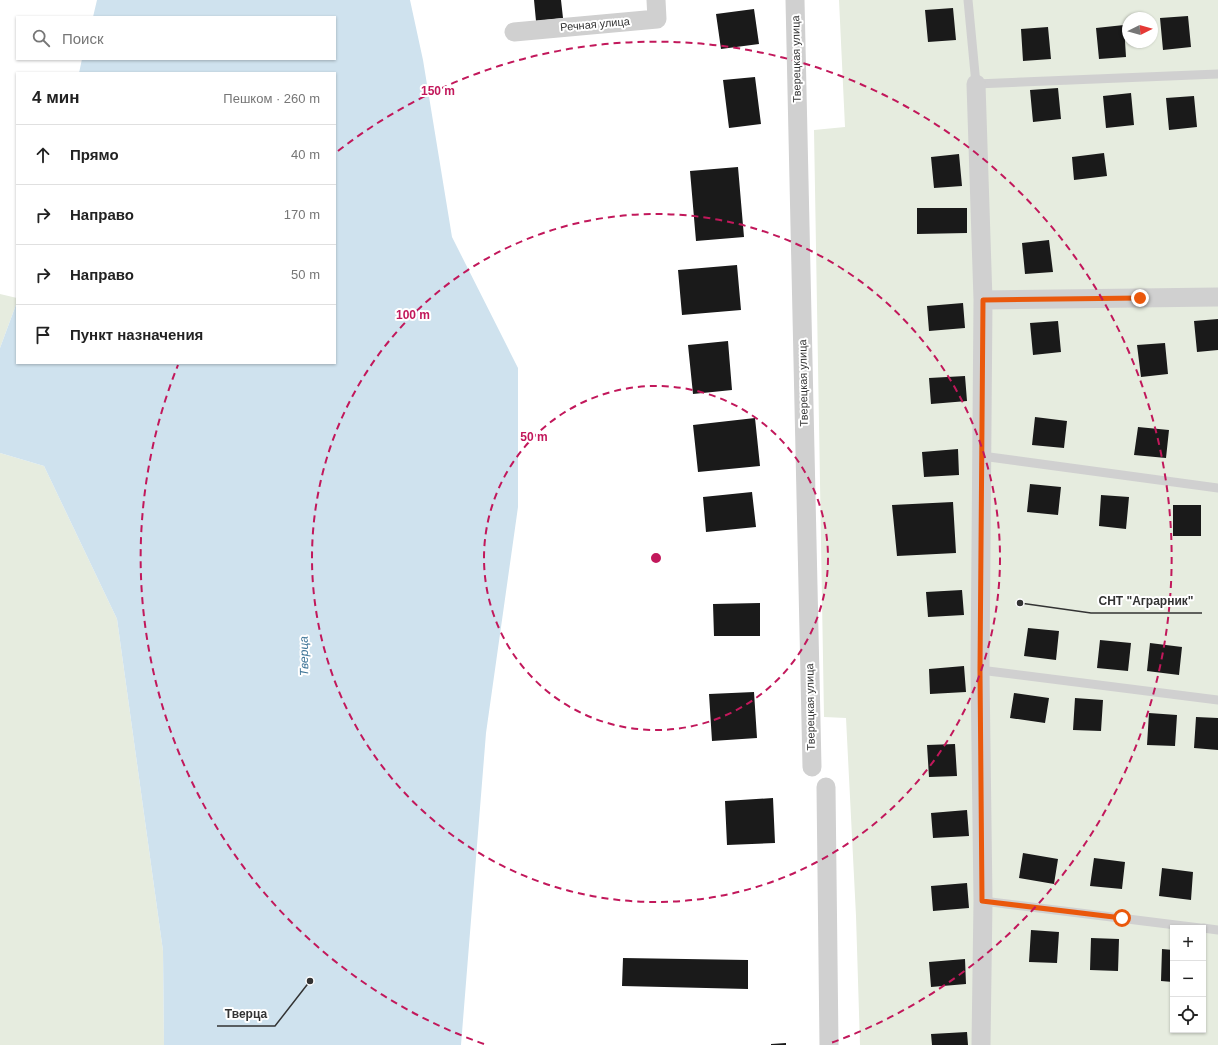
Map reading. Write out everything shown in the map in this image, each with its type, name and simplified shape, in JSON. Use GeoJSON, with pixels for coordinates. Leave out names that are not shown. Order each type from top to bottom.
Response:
{"type":"FeatureCollection","features":[{"type":"Feature","properties":{"kind":"street","name":"Речная улица"},"geometry":{"type":"LineString","coordinates":[[514,32],[657,19],[656,0]]}},
{"type":"Feature","properties":{"kind":"street","name":"Тверецкая улица"},"geometry":{"type":"LineString","coordinates":[[795,0],[812,767]]}},
{"type":"Feature","properties":{"kind":"street"},"geometry":{"type":"LineString","coordinates":[[976,84],[983,300],[980,670],[982,901],[981,1045]]}},
{"type":"Feature","properties":{"kind":"street"},"geometry":{"type":"LineString","coordinates":[[983,300],[1218,297]]}},
{"type":"Feature","properties":{"kind":"street"},"geometry":{"type":"LineString","coordinates":[[826,787],[829,1045]]}},
{"type":"Feature","properties":{"kind":"lane"},"geometry":{"type":"LineString","coordinates":[[968,0],[976,84],[1218,74]]}},
{"type":"Feature","properties":{"kind":"lane"},"geometry":{"type":"LineString","coordinates":[[982,456],[1218,488]]}},
{"type":"Feature","properties":{"kind":"lane"},"geometry":{"type":"LineString","coordinates":[[980,670],[1218,700]]}},
{"type":"Feature","properties":{"kind":"lane"},"geometry":{"type":"LineString","coordinates":[[982,901],[1176,925]]}},
{"type":"Feature","properties":{"kind":"lane"},"geometry":{"type":"LineString","coordinates":[[1206,928],[1218,930]]}},
{"type":"Feature","properties":{"kind":"shaded area"},"geometry":{"type":"Polygon","coordinates":[[[839,0],[1218,0],[1218,1045],[860,1045],[856,916],[846,718],[824,717],[814,130],[845,127],[839,0]]]}},
{"type":"Feature","properties":{"kind":"shaded area"},"geometry":{"type":"Polygon","coordinates":[[[0,294],[16,298],[16,305],[0,348],[0,294]]]}},
{"type":"Feature","properties":{"kind":"shaded area"},"geometry":{"type":"Polygon","coordinates":[[[0,453],[44,466],[117,619],[163,951],[164,1045],[0,1045],[0,453]]]}},
{"type":"Feature","properties":{"kind":"water"},"geometry":{"type":"Polygon","coordinates":[[[97,0],[410,0],[423,60],[452,237],[518,368],[518,507],[486,733],[461,1045],[164,1045],[163,951],[117,619],[44,466],[0,453],[0,348],[16,305],[16,364],[336,364],[336,72],[79,72],[82,60],[336,60],[336,16],[93,16],[97,0]]]}},
{"type":"Feature","properties":{"kind":"building"},"geometry":{"type":"Polygon","coordinates":[[[534,0],[561,0],[563,18],[536,21],[534,0]]]}},
{"type":"Feature","properties":{"kind":"building"},"geometry":{"type":"Polygon","coordinates":[[[953,8],[956,40],[928,42],[925,10],[953,8]]]}},
{"type":"Feature","properties":{"kind":"building"},"geometry":{"type":"Polygon","coordinates":[[[754,9],[759,44],[721,49],[716,14],[754,9]]]}},
{"type":"Feature","properties":{"kind":"building"},"geometry":{"type":"Polygon","coordinates":[[[1188,16],[1191,47],[1163,50],[1160,18],[1188,16]]]}},
{"type":"Feature","properties":{"kind":"building"},"geometry":{"type":"Polygon","coordinates":[[[1122,25],[1122,48],[1125,48],[1126,57],[1099,59],[1096,28],[1122,25]]]}},
{"type":"Feature","properties":{"kind":"building"},"geometry":{"type":"Polygon","coordinates":[[[1048,27],[1051,59],[1023,61],[1021,29],[1048,27]]]}},
{"type":"Feature","properties":{"kind":"building"},"geometry":{"type":"Polygon","coordinates":[[[755,77],[761,124],[729,128],[723,80],[755,77]]]}},
{"type":"Feature","properties":{"kind":"building"},"geometry":{"type":"Polygon","coordinates":[[[1058,88],[1061,119],[1033,122],[1030,90],[1058,88]]]}},
{"type":"Feature","properties":{"kind":"building"},"geometry":{"type":"Polygon","coordinates":[[[1131,93],[1134,125],[1106,128],[1103,96],[1131,93]]]}},
{"type":"Feature","properties":{"kind":"building"},"geometry":{"type":"Polygon","coordinates":[[[1194,96],[1197,127],[1169,130],[1166,98],[1194,96]]]}},
{"type":"Feature","properties":{"kind":"building"},"geometry":{"type":"Polygon","coordinates":[[[1104,153],[1107,176],[1074,180],[1072,157],[1104,153]]]}},
{"type":"Feature","properties":{"kind":"building"},"geometry":{"type":"Polygon","coordinates":[[[959,154],[962,186],[934,188],[931,157],[959,154]]]}},
{"type":"Feature","properties":{"kind":"building"},"geometry":{"type":"Polygon","coordinates":[[[738,167],[744,237],[696,241],[690,171],[738,167]]]}},
{"type":"Feature","properties":{"kind":"building"},"geometry":{"type":"Polygon","coordinates":[[[917,208],[967,208],[967,233],[917,234],[917,208]]]}},
{"type":"Feature","properties":{"kind":"building"},"geometry":{"type":"Polygon","coordinates":[[[1049,240],[1053,272],[1025,274],[1022,243],[1049,240]]]}},
{"type":"Feature","properties":{"kind":"building"},"geometry":{"type":"Polygon","coordinates":[[[737,265],[741,310],[682,315],[678,270],[737,265]]]}},
{"type":"Feature","properties":{"kind":"building"},"geometry":{"type":"Polygon","coordinates":[[[963,303],[965,328],[929,331],[927,306],[963,303]]]}},
{"type":"Feature","properties":{"kind":"building"},"geometry":{"type":"Polygon","coordinates":[[[1218,319],[1218,350],[1197,352],[1194,321],[1218,319]]]}},
{"type":"Feature","properties":{"kind":"building"},"geometry":{"type":"Polygon","coordinates":[[[1058,321],[1061,352],[1033,355],[1030,323],[1058,321]]]}},
{"type":"Feature","properties":{"kind":"building"},"geometry":{"type":"Polygon","coordinates":[[[728,341],[732,390],[693,394],[688,345],[728,341]]]}},
{"type":"Feature","properties":{"kind":"building"},"geometry":{"type":"Polygon","coordinates":[[[1165,343],[1168,374],[1141,377],[1137,345],[1165,343]]]}},
{"type":"Feature","properties":{"kind":"building"},"geometry":{"type":"Polygon","coordinates":[[[965,376],[967,401],[931,404],[929,378],[965,376]]]}},
{"type":"Feature","properties":{"kind":"building"},"geometry":{"type":"Polygon","coordinates":[[[1035,417],[1067,421],[1064,448],[1032,445],[1035,417]]]}},
{"type":"Feature","properties":{"kind":"building"},"geometry":{"type":"Polygon","coordinates":[[[755,418],[760,466],[698,472],[693,425],[755,418]]]}},
{"type":"Feature","properties":{"kind":"building"},"geometry":{"type":"Polygon","coordinates":[[[1138,427],[1169,430],[1166,458],[1134,455],[1138,427]]]}},
{"type":"Feature","properties":{"kind":"building"},"geometry":{"type":"Polygon","coordinates":[[[958,449],[959,475],[924,477],[922,452],[958,449]]]}},
{"type":"Feature","properties":{"kind":"building"},"geometry":{"type":"Polygon","coordinates":[[[1030,484],[1061,487],[1058,515],[1027,512],[1030,484]]]}},
{"type":"Feature","properties":{"kind":"building"},"geometry":{"type":"Polygon","coordinates":[[[752,492],[756,527],[706,532],[703,497],[752,492]]]}},
{"type":"Feature","properties":{"kind":"building"},"geometry":{"type":"Polygon","coordinates":[[[1101,495],[1129,497],[1126,529],[1099,526],[1101,495]]]}},
{"type":"Feature","properties":{"kind":"building"},"geometry":{"type":"Polygon","coordinates":[[[953,502],[956,553],[897,556],[892,505],[953,502]]]}},
{"type":"Feature","properties":{"kind":"building"},"geometry":{"type":"Polygon","coordinates":[[[1173,505],[1201,505],[1201,536],[1173,536],[1173,505]]]}},
{"type":"Feature","properties":{"kind":"building"},"geometry":{"type":"Polygon","coordinates":[[[962,590],[964,615],[928,617],[926,592],[962,590]]]}},
{"type":"Feature","properties":{"kind":"building"},"geometry":{"type":"Polygon","coordinates":[[[760,603],[760,636],[714,636],[713,604],[760,603]]]}},
{"type":"Feature","properties":{"kind":"building"},"geometry":{"type":"Polygon","coordinates":[[[1028,628],[1059,631],[1056,660],[1024,656],[1028,628]]]}},
{"type":"Feature","properties":{"kind":"building"},"geometry":{"type":"Polygon","coordinates":[[[1100,640],[1131,643],[1128,671],[1097,668],[1100,640]]]}},
{"type":"Feature","properties":{"kind":"building"},"geometry":{"type":"Polygon","coordinates":[[[1150,643],[1182,647],[1179,675],[1147,671],[1150,643]]]}},
{"type":"Feature","properties":{"kind":"building"},"geometry":{"type":"Polygon","coordinates":[[[964,666],[966,692],[930,694],[929,669],[964,666]]]}},
{"type":"Feature","properties":{"kind":"building"},"geometry":{"type":"Polygon","coordinates":[[[754,692],[757,738],[712,741],[709,694],[754,692]]]}},
{"type":"Feature","properties":{"kind":"building"},"geometry":{"type":"Polygon","coordinates":[[[1014,693],[1049,698],[1045,723],[1010,718],[1014,693]]]}},
{"type":"Feature","properties":{"kind":"building"},"geometry":{"type":"Polygon","coordinates":[[[1075,698],[1103,700],[1101,731],[1073,730],[1075,698]]]}},
{"type":"Feature","properties":{"kind":"building"},"geometry":{"type":"Polygon","coordinates":[[[1149,713],[1177,715],[1175,746],[1147,745],[1149,713]]]}},
{"type":"Feature","properties":{"kind":"building"},"geometry":{"type":"Polygon","coordinates":[[[1196,717],[1218,718],[1218,750],[1194,748],[1196,717]]]}},
{"type":"Feature","properties":{"kind":"building"},"geometry":{"type":"Polygon","coordinates":[[[955,744],[957,776],[929,777],[927,745],[955,744]]]}},
{"type":"Feature","properties":{"kind":"building"},"geometry":{"type":"Polygon","coordinates":[[[773,798],[775,843],[727,845],[725,801],[773,798]]]}},
{"type":"Feature","properties":{"kind":"building"},"geometry":{"type":"Polygon","coordinates":[[[967,810],[969,836],[933,838],[931,813],[967,810]]]}},
{"type":"Feature","properties":{"kind":"building"},"geometry":{"type":"Polygon","coordinates":[[[1023,853],[1058,859],[1054,884],[1019,878],[1023,853]]]}},
{"type":"Feature","properties":{"kind":"building"},"geometry":{"type":"Polygon","coordinates":[[[1094,858],[1125,862],[1122,889],[1090,886],[1094,858]]]}},
{"type":"Feature","properties":{"kind":"building"},"geometry":{"type":"Polygon","coordinates":[[[1162,868],[1193,872],[1191,900],[1159,896],[1162,868]]]}},
{"type":"Feature","properties":{"kind":"building"},"geometry":{"type":"Polygon","coordinates":[[[967,883],[969,908],[933,911],[931,886],[967,883]]]}},
{"type":"Feature","properties":{"kind":"building"},"geometry":{"type":"Polygon","coordinates":[[[1031,930],[1059,932],[1057,963],[1029,962],[1031,930]]]}},
{"type":"Feature","properties":{"kind":"building"},"geometry":{"type":"Polygon","coordinates":[[[1091,938],[1119,939],[1118,971],[1090,970],[1091,938]]]}},
{"type":"Feature","properties":{"kind":"building"},"geometry":{"type":"Polygon","coordinates":[[[1162,949],[1170,950],[1170,982],[1161,981],[1162,949]]]}},
{"type":"Feature","properties":{"kind":"building"},"geometry":{"type":"Polygon","coordinates":[[[623,958],[748,960],[748,989],[622,986],[623,958]]]}},
{"type":"Feature","properties":{"kind":"building"},"geometry":{"type":"Polygon","coordinates":[[[965,959],[966,984],[931,987],[929,962],[965,959]]]}},
{"type":"Feature","properties":{"kind":"building"},"geometry":{"type":"Polygon","coordinates":[[[967,1032],[968,1045],[932,1045],[931,1034],[967,1032]]]}},
{"type":"Feature","properties":{"kind":"building"},"geometry":{"type":"Polygon","coordinates":[[[786,1043],[786,1045],[771,1045],[771,1044],[786,1043]]]}},
{"type":"Feature","properties":{"kind":"place","name":"СНТ \"Аграрник\""},"geometry":{"type":"Point","coordinates":[1020,603]}},
{"type":"Feature","properties":{"kind":"place","name":"Тверца"},"geometry":{"type":"Point","coordinates":[310,981]}},
{"type":"Feature","properties":{"kind":"route"},"geometry":{"type":"LineString","coordinates":[[1122,918],[982,901],[980,670],[983,300],[1140,298]]}}]}
